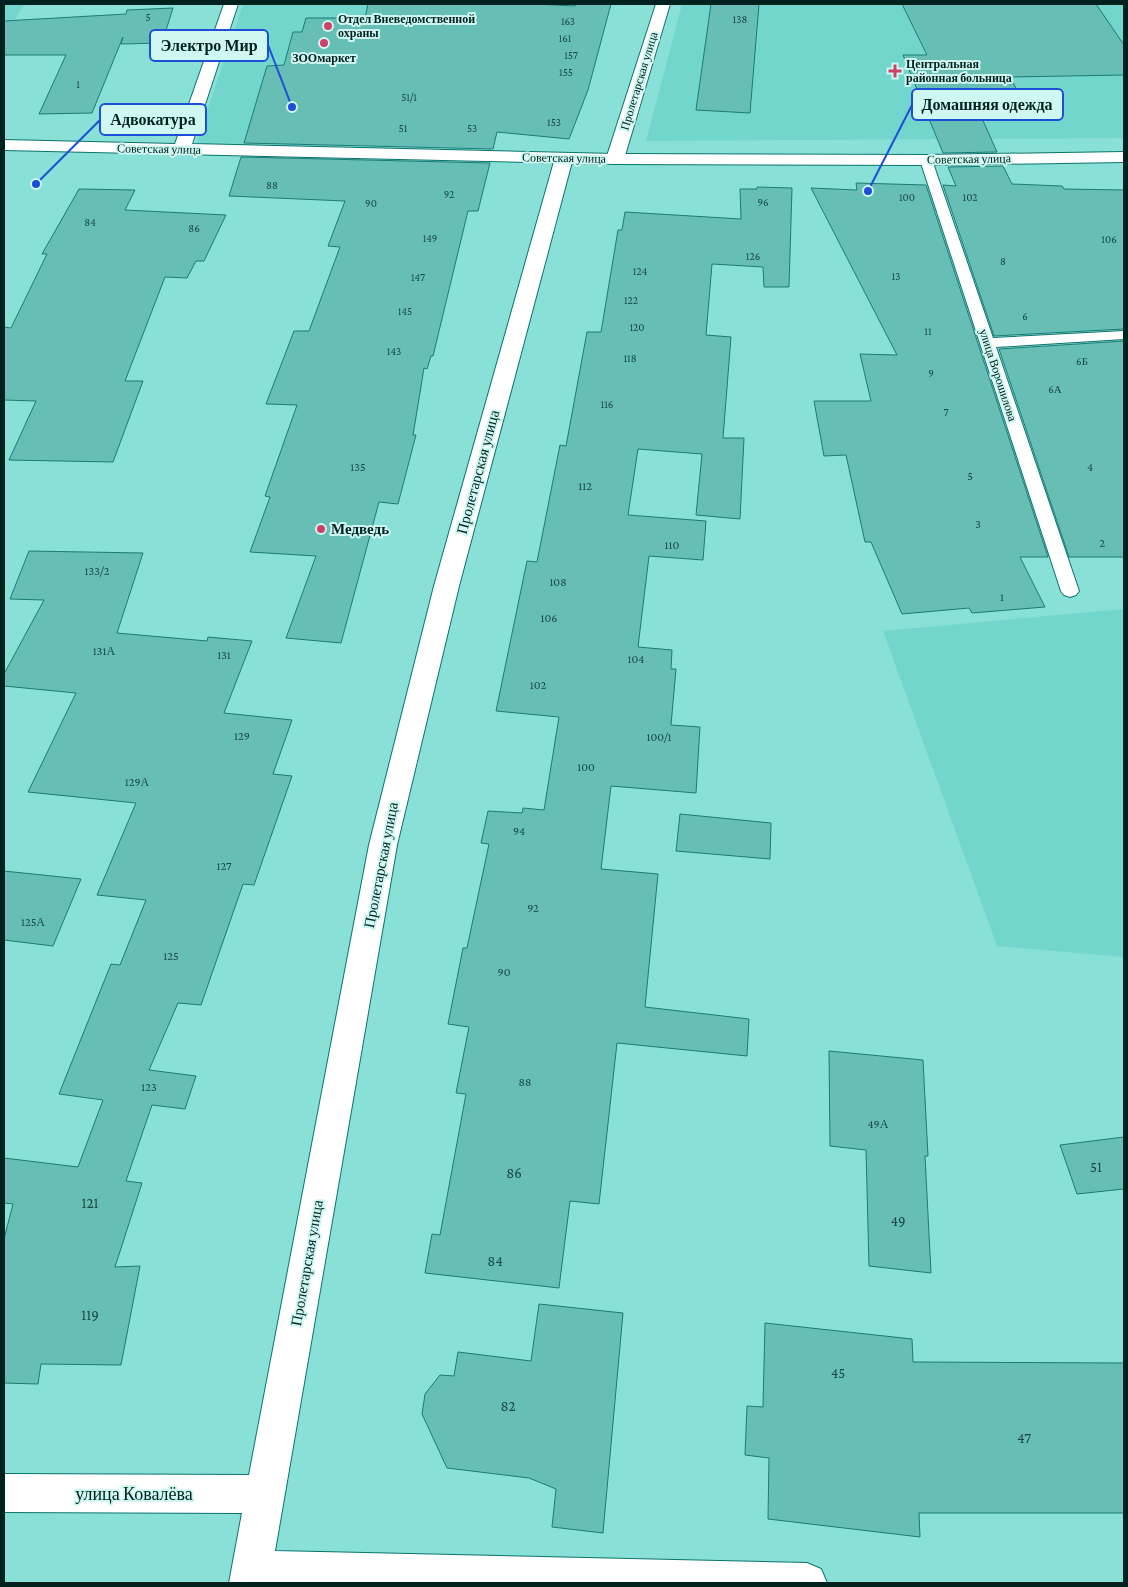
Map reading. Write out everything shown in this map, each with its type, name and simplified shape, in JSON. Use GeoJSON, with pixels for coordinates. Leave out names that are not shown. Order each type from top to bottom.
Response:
{"type":"FeatureCollection","features":[{"type":"Feature","properties":{"kind":"street"},"geometry":{"type":"LineString","coordinates":[[182,149],[231,4]]}},
{"type":"Feature","properties":{"kind":"street","name":"Пролетарская улица"},"geometry":{"type":"LineString","coordinates":[[615,159],[663,4]]}},
{"type":"Feature","properties":{"kind":"street","name":"Советская улица"},"geometry":{"type":"LineString","coordinates":[[4,145],[615,159],[926,160],[1124,156]]}},
{"type":"Feature","properties":{"kind":"street","name":"Пролетарская улица"},"geometry":{"type":"LineString","coordinates":[[250,1577],[383,845],[408,734],[468,505],[564,158]]}},
{"type":"Feature","properties":{"kind":"street","name":"улица Ковалёва"},"geometry":{"type":"LineString","coordinates":[[4,1493],[265,1494]]}},
{"type":"Feature","properties":{"kind":"street"},"geometry":{"type":"LineString","coordinates":[[250,1577],[807,1583]]}},
{"type":"Feature","properties":{"kind":"lane","name":"улица Ворошилова"},"geometry":{"type":"LineString","coordinates":[[926,160],[1070,591]]}},
{"type":"Feature","properties":{"kind":"lane"},"geometry":{"type":"LineString","coordinates":[[987,343],[1124,335]]}},
{"type":"Feature","properties":{"kind":"shaded area"},"geometry":{"type":"Polygon","coordinates":[[[4,4],[24,4],[11,27],[4,27],[4,4]]]}},
{"type":"Feature","properties":{"kind":"shaded area"},"geometry":{"type":"Polygon","coordinates":[[[243,4],[481,4],[479,29],[344,63],[327,147],[196,144],[243,4]]]}},
{"type":"Feature","properties":{"kind":"shaded area","name":"Центральная районная больница"},"geometry":{"type":"Polygon","coordinates":[[[682,4],[1124,4],[1124,138],[646,141],[682,4]]]}},
{"type":"Feature","properties":{"kind":"shaded area"},"geometry":{"type":"Polygon","coordinates":[[[1124,609],[1124,957],[997,946],[883,631],[1124,609]]]}},
{"type":"Feature","properties":{"kind":"building"},"geometry":{"type":"Polygon","coordinates":[[[368,4],[535,4],[575,6],[576,4],[611,4],[588,90],[569,139],[497,132],[493,149],[244,143],[267,66],[284,65],[293,32],[302,32],[306,18],[365,18],[368,4]]]}},
{"type":"Feature","properties":{"kind":"building"},"geometry":{"type":"Polygon","coordinates":[[[711,4],[759,4],[750,113],[696,110],[711,4]]]}},
{"type":"Feature","properties":{"kind":"building"},"geometry":{"type":"Polygon","coordinates":[[[902,4],[1096,4],[1124,45],[1124,75],[1010,77],[1026,107],[1011,107],[1015,113],[980,114],[997,152],[943,153],[903,55],[927,55],[902,4]]]}},
{"type":"Feature","properties":{"kind":"building"},"geometry":{"type":"Polygon","coordinates":[[[173,8],[162,43],[121,44],[123,37],[92,113],[39,114],[66,55],[4,55],[4,21],[126,14],[127,10],[173,8]]]}},
{"type":"Feature","properties":{"kind":"building"},"geometry":{"type":"Polygon","coordinates":[[[241,157],[490,163],[478,211],[468,211],[433,356],[431,356],[427,369],[424,368],[413,435],[416,435],[398,504],[379,502],[341,643],[286,638],[316,556],[250,552],[270,497],[265,496],[297,405],[266,404],[294,331],[309,331],[340,247],[328,246],[345,201],[229,196],[241,157]]]}},
{"type":"Feature","properties":{"kind":"building"},"geometry":{"type":"Polygon","coordinates":[[[1003,166],[1012,184],[1062,186],[1064,189],[1124,190],[1124,329],[994,336],[943,185],[956,186],[948,167],[1003,166]]]}},
{"type":"Feature","properties":{"kind":"building"},"geometry":{"type":"Polygon","coordinates":[[[856,183],[926,185],[1048,557],[1020,557],[1045,607],[972,613],[969,608],[902,614],[871,542],[865,542],[846,455],[824,456],[814,401],[871,401],[860,354],[897,355],[811,188],[857,190],[856,183]]]}},
{"type":"Feature","properties":{"kind":"building"},"geometry":{"type":"Polygon","coordinates":[[[757,187],[792,188],[789,287],[764,287],[763,267],[712,264],[706,335],[731,337],[723,438],[744,438],[740,519],[696,515],[702,454],[638,449],[628,515],[706,521],[703,560],[649,556],[638,647],[672,650],[671,669],[676,669],[671,725],[700,727],[696,793],[611,786],[601,869],[658,874],[645,1007],[749,1019],[747,1056],[617,1043],[599,1204],[570,1201],[559,1288],[425,1273],[432,1234],[440,1235],[466,1094],[456,1093],[469,1027],[448,1024],[463,948],[467,948],[489,844],[481,843],[488,811],[522,813],[523,808],[544,810],[559,717],[496,711],[527,561],[537,562],[560,445],[566,446],[587,332],[601,332],[618,230],[622,230],[625,212],[741,219],[740,189],[757,189],[757,187]]]}},
{"type":"Feature","properties":{"kind":"building"},"geometry":{"type":"Polygon","coordinates":[[[79,189],[135,190],[125,210],[226,215],[204,261],[196,261],[187,278],[165,277],[125,381],[143,381],[113,462],[9,460],[36,401],[4,400],[4,327],[11,328],[47,254],[42,254],[79,189]]]}},
{"type":"Feature","properties":{"kind":"building"},"geometry":{"type":"Polygon","coordinates":[[[1124,341],[1124,557],[1069,557],[999,349],[1124,341]]]}},
{"type":"Feature","properties":{"kind":"building"},"geometry":{"type":"Polygon","coordinates":[[[29,551],[143,553],[117,633],[207,641],[208,637],[252,641],[224,713],[292,720],[273,774],[292,776],[254,885],[243,884],[201,1005],[178,1003],[149,1070],[196,1076],[185,1109],[152,1105],[126,1181],[142,1183],[115,1267],[140,1266],[121,1365],[41,1364],[38,1384],[4,1383],[4,1239],[13,1204],[4,1203],[4,1158],[78,1167],[103,1100],[59,1094],[111,964],[120,965],[146,900],[97,895],[136,803],[28,792],[76,693],[4,686],[4,674],[44,600],[10,599],[29,551]]]}},
{"type":"Feature","properties":{"kind":"building"},"geometry":{"type":"Polygon","coordinates":[[[680,814],[771,823],[770,859],[676,851],[680,814]]]}},
{"type":"Feature","properties":{"kind":"building"},"geometry":{"type":"Polygon","coordinates":[[[4,871],[81,879],[53,946],[4,940],[4,871]]]}},
{"type":"Feature","properties":{"kind":"building"},"geometry":{"type":"Polygon","coordinates":[[[829,1051],[923,1060],[928,1156],[925,1156],[931,1273],[869,1266],[866,1150],[830,1146],[829,1051]]]}},
{"type":"Feature","properties":{"kind":"building"},"geometry":{"type":"Polygon","coordinates":[[[1124,1137],[1124,1189],[1077,1194],[1060,1145],[1124,1137]]]}},
{"type":"Feature","properties":{"kind":"building"},"geometry":{"type":"Polygon","coordinates":[[[539,1304],[623,1313],[603,1533],[552,1527],[556,1489],[529,1478],[447,1468],[422,1414],[425,1394],[440,1375],[454,1376],[458,1352],[531,1361],[539,1304]]]}},
{"type":"Feature","properties":{"kind":"building"},"geometry":{"type":"Polygon","coordinates":[[[765,1323],[912,1339],[913,1362],[1124,1363],[1124,1513],[919,1513],[920,1537],[768,1519],[769,1458],[745,1455],[747,1406],[763,1407],[765,1323]]]}},
{"type":"Feature","properties":{"kind":"place","name":"Отдел Вневедомственной охраны"},"geometry":{"type":"Point","coordinates":[328,26]}},
{"type":"Feature","properties":{"kind":"place","name":"ЗООмаркет"},"geometry":{"type":"Point","coordinates":[324,43]}},
{"type":"Feature","properties":{"kind":"place","name":"Центральная районная больница"},"geometry":{"type":"Point","coordinates":[895,71]}},
{"type":"Feature","properties":{"kind":"place","name":"Электро Мир"},"geometry":{"type":"Point","coordinates":[292,107]}},
{"type":"Feature","properties":{"kind":"place","name":"Адвокатура"},"geometry":{"type":"Point","coordinates":[36,184]}},
{"type":"Feature","properties":{"kind":"place","name":"Домашняя одежда"},"geometry":{"type":"Point","coordinates":[868,191]}},
{"type":"Feature","properties":{"kind":"place","name":"Медведь"},"geometry":{"type":"Point","coordinates":[321,529]}}]}
